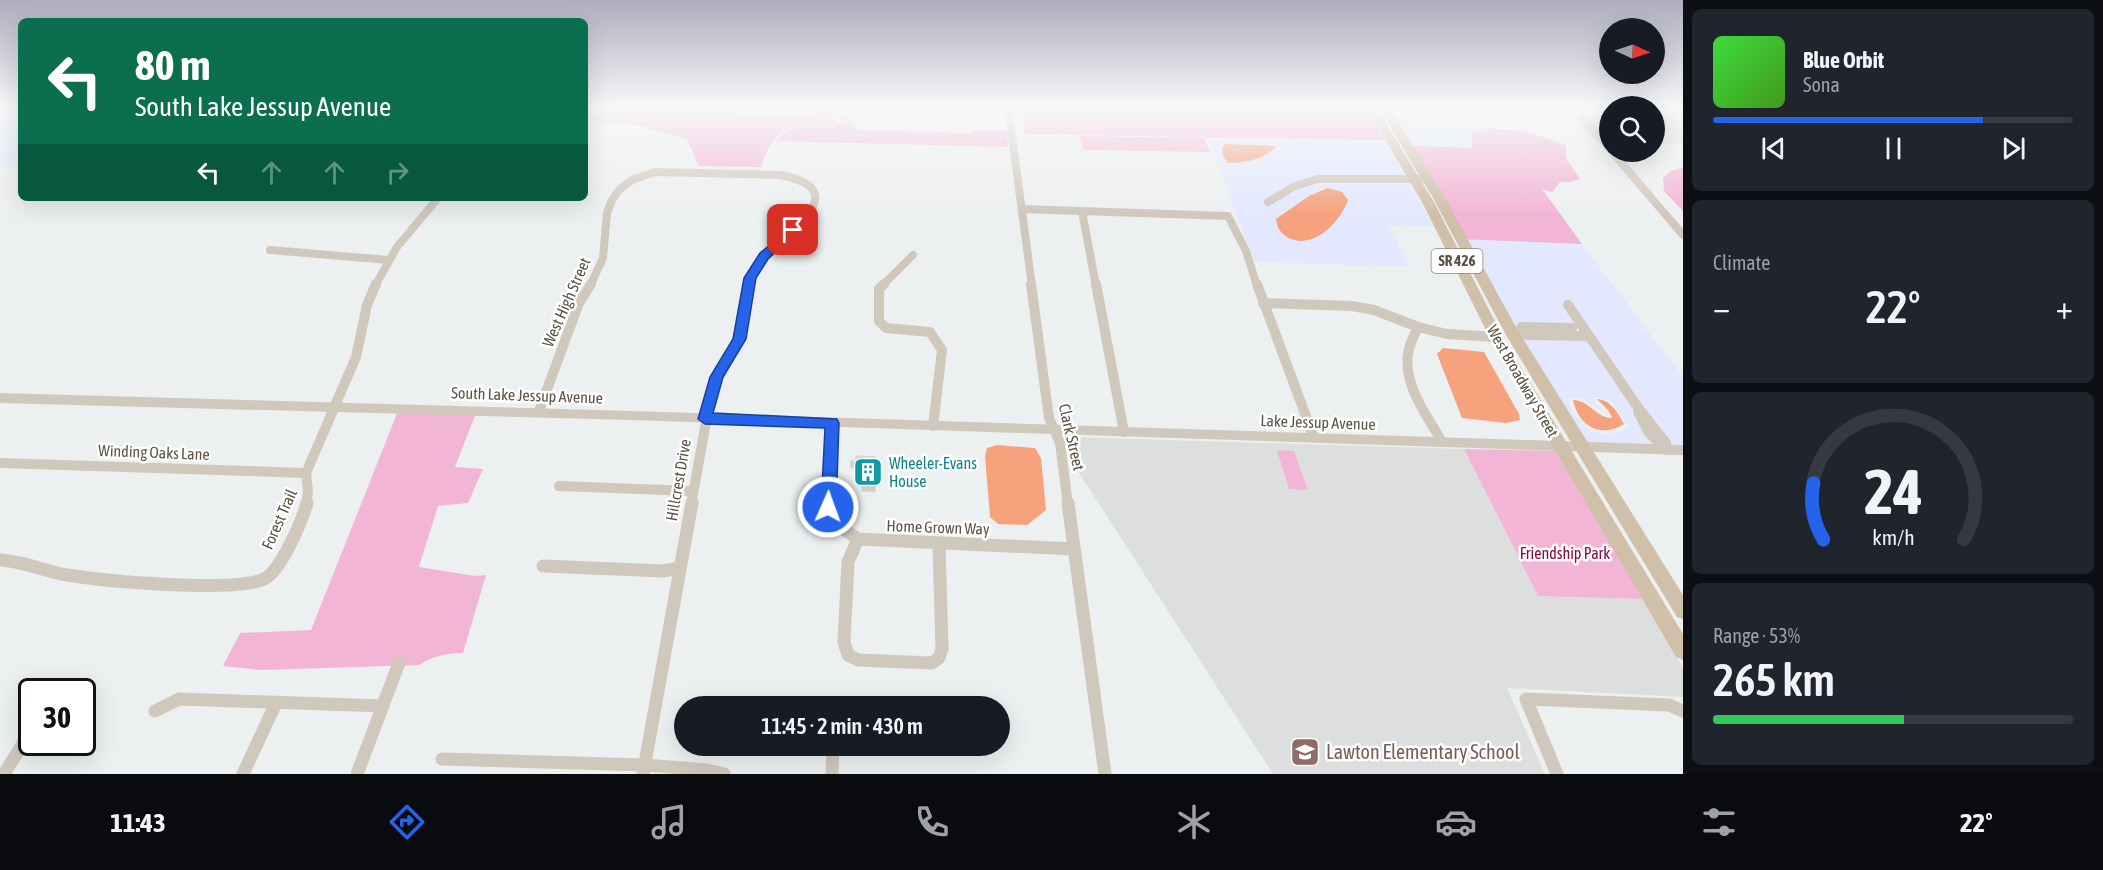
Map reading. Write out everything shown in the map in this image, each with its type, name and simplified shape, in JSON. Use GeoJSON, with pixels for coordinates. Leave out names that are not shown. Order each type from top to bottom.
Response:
{"type":"FeatureCollection","features":[{"type":"Feature","properties":{"kind":"main road","name":"West Broadway Street"},"geometry":{"type":"LineString","coordinates":[[1396,143],[1421,179],[1515,331],[1582,447],[1683,610]]}},
{"type":"Feature","properties":{"kind":"main road","name":"West Broadway Street"},"geometry":{"type":"LineString","coordinates":[[1403,143],[1496,337],[1683,651]]}},
{"type":"Feature","properties":{"kind":"street","name":"Clark Street"},"geometry":{"type":"LineString","coordinates":[[1013,143],[1049,418],[1060,443],[1106,774]]}},
{"type":"Feature","properties":{"kind":"street"},"geometry":{"type":"LineString","coordinates":[[1621,162],[1683,235]]}},
{"type":"Feature","properties":{"kind":"street","name":"West High Street"},"geometry":{"type":"LineString","coordinates":[[539,411],[579,303],[596,276],[603,258],[607,213],[612,200],[632,180],[643,175],[655,172],[706,172]]}},
{"type":"Feature","properties":{"kind":"street","name":"Hillcrest Drive"},"geometry":{"type":"LineString","coordinates":[[644,770],[705,419],[717,377],[740,339],[750,278],[755,267],[808,216],[814,206],[815,197],[809,188],[789,176],[706,172]]}},
{"type":"Feature","properties":{"kind":"street"},"geometry":{"type":"LineString","coordinates":[[1268,202],[1293,187],[1317,179],[1421,179]]}},
{"type":"Feature","properties":{"kind":"street","name":"Forest Trail"},"geometry":{"type":"LineString","coordinates":[[0,560],[30,564],[55,573],[83,578],[230,584],[266,578],[277,567],[299,524],[311,489],[306,473],[356,357],[367,305],[389,260],[436,201]]}},
{"type":"Feature","properties":{"kind":"street"},"geometry":{"type":"LineString","coordinates":[[1022,209],[1228,216],[1248,255],[1263,303],[1314,438]]}},
{"type":"Feature","properties":{"kind":"street"},"geometry":{"type":"LineString","coordinates":[[1082,211],[1124,432]]}},
{"type":"Feature","properties":{"kind":"street"},"geometry":{"type":"LineString","coordinates":[[270,250],[389,260]]}},
{"type":"Feature","properties":{"kind":"street"},"geometry":{"type":"LineString","coordinates":[[913,255],[879,289],[879,321],[886,328],[930,332],[942,350],[933,426]]}},
{"type":"Feature","properties":{"kind":"street"},"geometry":{"type":"LineString","coordinates":[[1263,303],[1352,306],[1395,316],[1418,327],[1447,334],[1496,337]]}},
{"type":"Feature","properties":{"kind":"street"},"geometry":{"type":"LineString","coordinates":[[1568,305],[1637,406],[1640,419],[1656,442],[1666,450]]}},
{"type":"Feature","properties":{"kind":"street"},"geometry":{"type":"LineString","coordinates":[[1418,327],[1408,353],[1407,366],[1419,398],[1442,442]]}},
{"type":"Feature","properties":{"kind":"street"},"geometry":{"type":"LineString","coordinates":[[1515,331],[1527,335],[1586,332]]}},
{"type":"Feature","properties":{"kind":"street","name":"South Lake Jessup Avenue"},"geometry":{"type":"LineString","coordinates":[[0,398],[539,411],[705,419],[1054,430]]}},
{"type":"Feature","properties":{"kind":"street"},"geometry":{"type":"LineString","coordinates":[[832,423],[828,507],[839,526],[858,539],[848,562],[844,642],[848,655],[858,660],[932,663],[939,658],[942,649],[939,544]]}},
{"type":"Feature","properties":{"kind":"street","name":"Lake Jessup Avenue"},"geometry":{"type":"LineString","coordinates":[[1054,430],[1683,450]]}},
{"type":"Feature","properties":{"kind":"street","name":"Winding Oaks Lane"},"geometry":{"type":"LineString","coordinates":[[0,463],[306,473]]}},
{"type":"Feature","properties":{"kind":"street"},"geometry":{"type":"LineString","coordinates":[[559,486],[693,491]]}},
{"type":"Feature","properties":{"kind":"street","name":"Home Grown Way"},"geometry":{"type":"LineString","coordinates":[[858,539],[1074,549]]}},
{"type":"Feature","properties":{"kind":"street"},"geometry":{"type":"LineString","coordinates":[[543,566],[663,571],[680,568]]}},
{"type":"Feature","properties":{"kind":"street"},"geometry":{"type":"LineString","coordinates":[[357,774],[399,663]]}},
{"type":"Feature","properties":{"kind":"street"},"geometry":{"type":"LineString","coordinates":[[155,711],[179,699],[383,706]]}},
{"type":"Feature","properties":{"kind":"street"},"geometry":{"type":"LineString","coordinates":[[1557,774],[1526,699],[1669,705],[1683,711]]}},
{"type":"Feature","properties":{"kind":"street"},"geometry":{"type":"LineString","coordinates":[[243,774],[276,703]]}},
{"type":"Feature","properties":{"kind":"street"},"geometry":{"type":"LineString","coordinates":[[4,774],[18,752]]}},
{"type":"Feature","properties":{"kind":"street"},"geometry":{"type":"LineString","coordinates":[[832,774],[833,756]]}},
{"type":"Feature","properties":{"kind":"street"},"geometry":{"type":"LineString","coordinates":[[442,759],[644,770],[707,770],[724,774]]}},
{"type":"Feature","properties":{"kind":"shaded area"},"geometry":{"type":"Polygon","coordinates":[[[0,143],[18,143],[18,166],[0,166],[0,143]]]}},
{"type":"Feature","properties":{"kind":"shaded area"},"geometry":{"type":"Polygon","coordinates":[[[1209,143],[1386,143],[1434,227],[1388,225],[1410,267],[1255,262],[1209,143]]]}},
{"type":"Feature","properties":{"kind":"shaded area"},"geometry":{"type":"Polygon","coordinates":[[[1400,143],[1473,143],[1473,148],[1401,145],[1400,143]]]}},
{"type":"Feature","properties":{"kind":"shaded area"},"geometry":{"type":"Polygon","coordinates":[[[1225,144],[1277,146],[1255,159],[1228,163],[1223,156],[1222,148],[1225,144]]]}},
{"type":"Feature","properties":{"kind":"shaded area"},"geometry":{"type":"Polygon","coordinates":[[[1328,188],[1342,192],[1348,200],[1339,217],[1325,232],[1308,240],[1298,241],[1282,233],[1276,219],[1309,196],[1328,188]]]}},
{"type":"Feature","properties":{"kind":"shaded area"},"geometry":{"type":"Polygon","coordinates":[[[1458,239],[1582,244],[1683,377],[1683,447],[1672,446],[1570,302],[1562,302],[1578,326],[1519,325],[1514,328],[1458,239]]]}},
{"type":"Feature","properties":{"kind":"shaded area"},"geometry":{"type":"Polygon","coordinates":[[[1520,337],[1586,338],[1631,405],[1635,419],[1655,446],[1585,443],[1520,337]],[[1594,397],[1592,400],[1608,416],[1583,398],[1568,399],[1571,409],[1586,428],[1605,434],[1621,431],[1628,426],[1611,401],[1600,397],[1594,397]]]}},
{"type":"Feature","properties":{"kind":"shaded area"},"geometry":{"type":"Polygon","coordinates":[[[1443,348],[1484,352],[1519,414],[1520,420],[1506,423],[1462,418],[1437,354],[1443,348]]]}},
{"type":"Feature","properties":{"kind":"shaded area"},"geometry":{"type":"Polygon","coordinates":[[[1597,399],[1610,404],[1624,424],[1608,430],[1600,430],[1586,424],[1580,418],[1573,400],[1584,403],[1601,415],[1612,418],[1608,410],[1597,399]]]}},
{"type":"Feature","properties":{"kind":"shaded area"},"geometry":{"type":"Polygon","coordinates":[[[1071,437],[1464,449],[1538,596],[1642,599],[1683,668],[1683,697],[1507,688],[1545,774],[1273,774],[1076,468],[1071,437]]]}},
{"type":"Feature","properties":{"kind":"shaded area"},"geometry":{"type":"Polygon","coordinates":[[[997,445],[1035,448],[1041,458],[1046,510],[1027,525],[998,524],[990,517],[985,456],[987,448],[997,445]]]}},
{"type":"Feature","properties":{"kind":"green space"},"geometry":{"type":"Polygon","coordinates":[[[689,143],[772,143],[761,167],[699,166],[689,143]]]}},
{"type":"Feature","properties":{"kind":"green space"},"geometry":{"type":"Polygon","coordinates":[[[858,143],[1008,143],[1008,147],[858,143]]]}},
{"type":"Feature","properties":{"kind":"green space"},"geometry":{"type":"Polygon","coordinates":[[[1082,143],[1206,143],[1210,152],[1084,150],[1082,143]]]}},
{"type":"Feature","properties":{"kind":"green space"},"geometry":{"type":"Polygon","coordinates":[[[1472,143],[1566,145],[1566,158],[1580,179],[1560,182],[1552,192],[1542,189],[1582,244],[1458,239],[1401,145],[1472,148],[1472,143]]]}},
{"type":"Feature","properties":{"kind":"green space"},"geometry":{"type":"Polygon","coordinates":[[[1683,167],[1683,211],[1664,191],[1663,178],[1671,171],[1683,167]]]}},
{"type":"Feature","properties":{"kind":"green space"},"geometry":{"type":"Polygon","coordinates":[[[398,411],[476,413],[455,467],[483,469],[468,503],[438,506],[419,567],[475,576],[486,575],[463,653],[440,656],[419,665],[262,670],[223,666],[240,633],[311,630],[398,411]]]}},
{"type":"Feature","properties":{"kind":"green space","name":"Friendship Park"},"geometry":{"type":"Polygon","coordinates":[[[1464,449],[1557,451],[1642,599],[1538,596],[1464,449]]]}},
{"type":"Feature","properties":{"kind":"green space"},"geometry":{"type":"Polygon","coordinates":[[[1277,450],[1294,451],[1308,490],[1289,489],[1277,450]]]}},
{"type":"Feature","properties":{"kind":"building","name":"Wheeler-Evans House"},"geometry":{"type":"Polygon","coordinates":[[[856,456],[875,457],[875,460],[880,460],[879,468],[876,468],[875,492],[862,491],[861,468],[851,468],[851,461],[856,461],[856,456]]]}},
{"type":"Feature","properties":{"kind":"place","name":"Wheeler-Evans House"},"geometry":{"type":"Point","coordinates":[868,472]}},
{"type":"Feature","properties":{"kind":"place","name":"Lawton Elementary School"},"geometry":{"type":"Point","coordinates":[1305,752]}},
{"type":"Feature","properties":{"kind":"route"},"geometry":{"type":"LineString","coordinates":[[793,230],[755,267],[750,278],[740,339],[717,377],[705,419],[832,423],[828,507]]}}]}
